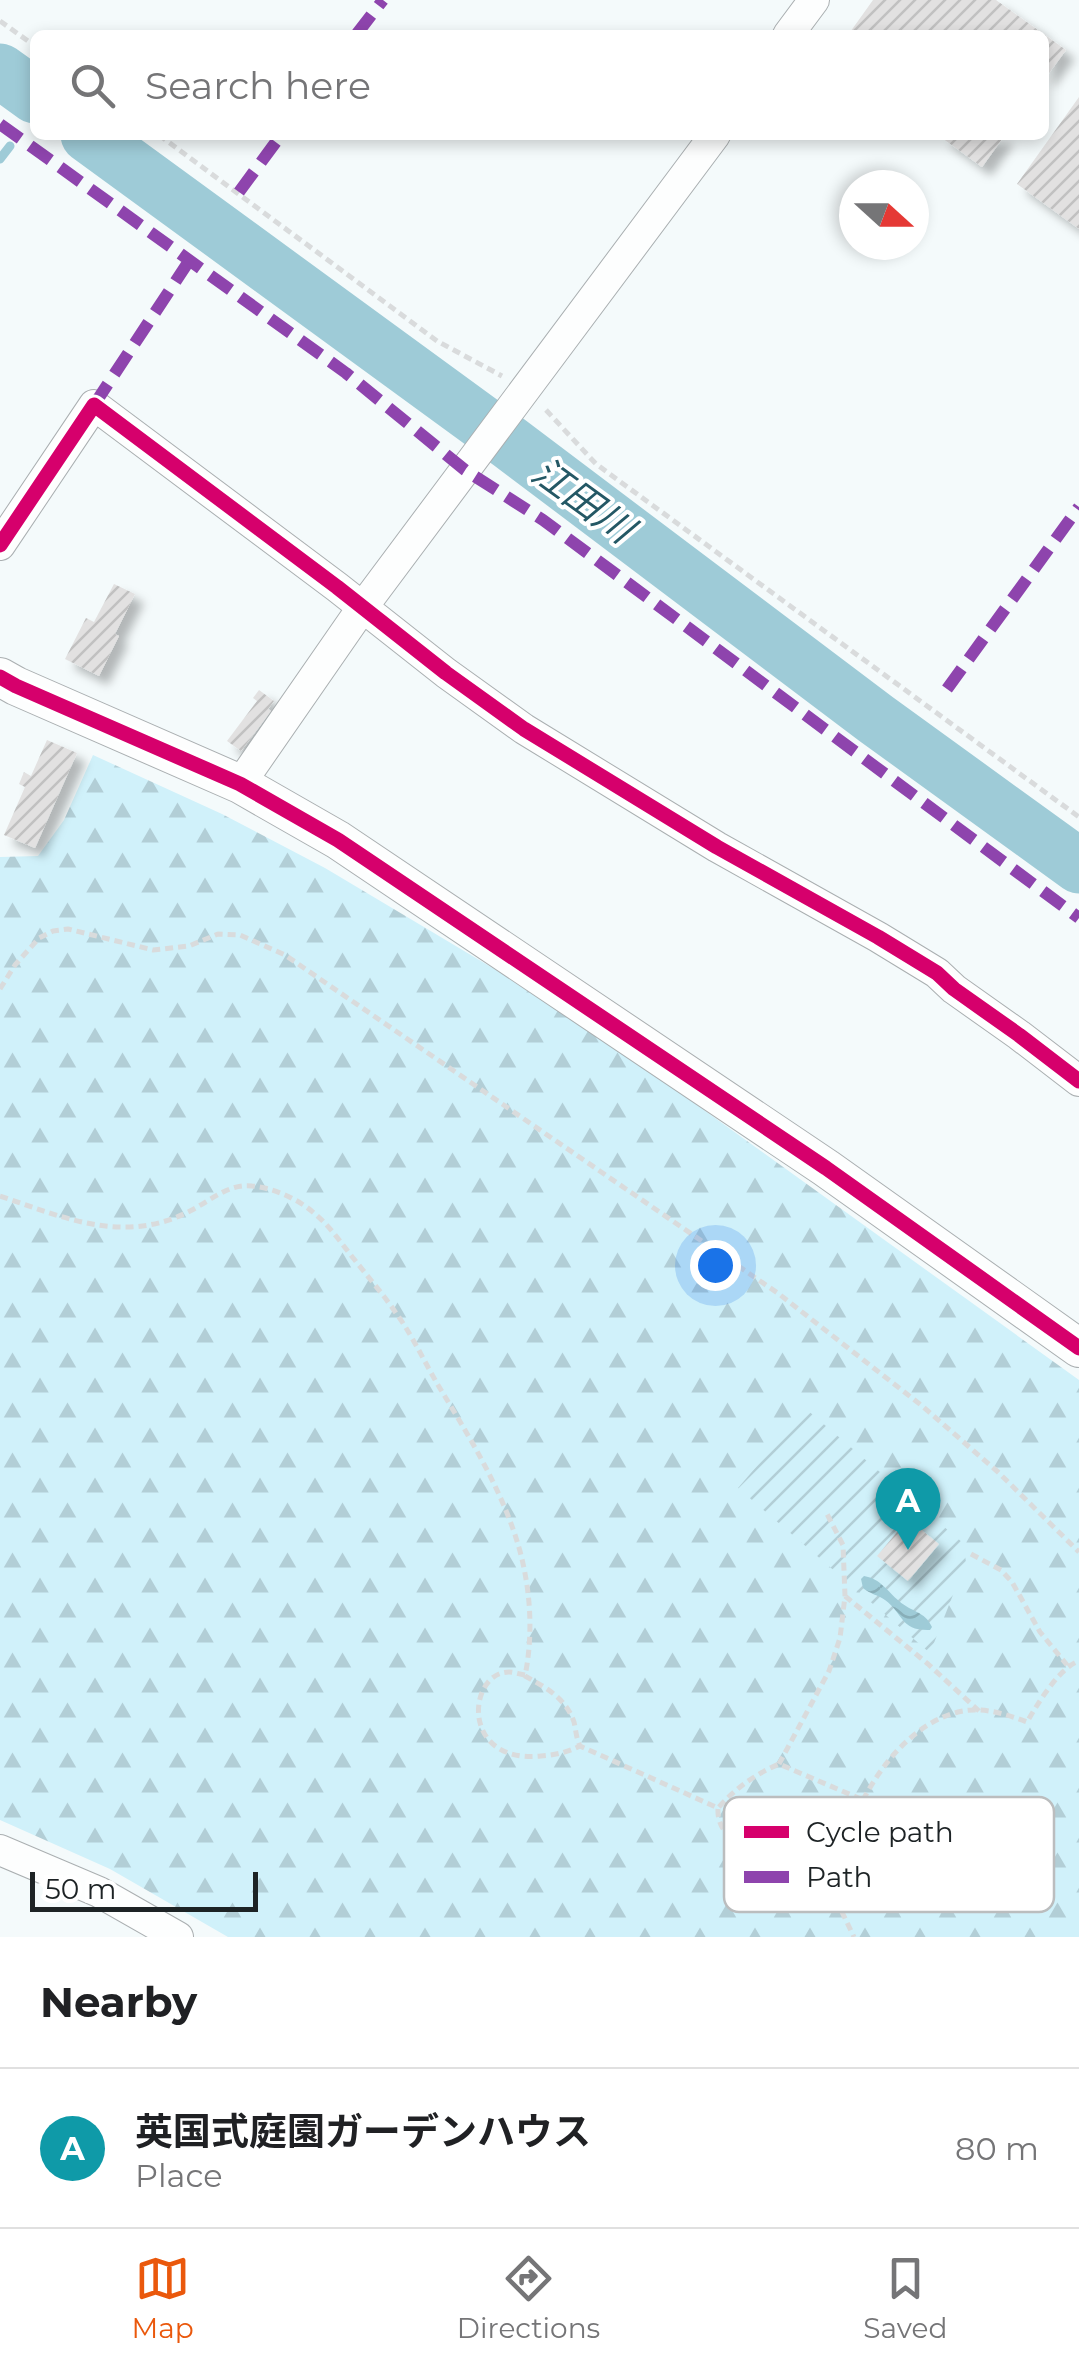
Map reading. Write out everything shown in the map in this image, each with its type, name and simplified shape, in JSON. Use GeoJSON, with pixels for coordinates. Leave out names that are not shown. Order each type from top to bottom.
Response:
{"type":"FeatureCollection","features":[{"type":"Feature","properties":{"kind":"street"},"geometry":{"type":"LineString","coordinates":[[792,30],[814,0]]}},
{"type":"Feature","properties":{"kind":"street"},"geometry":{"type":"LineString","coordinates":[[240,784],[362,608],[710,140]]}},
{"type":"Feature","properties":{"kind":"street"},"geometry":{"type":"LineString","coordinates":[[0,545],[94,406],[524,729],[717,847],[937,973],[1079,1081]]}},
{"type":"Feature","properties":{"kind":"street"},"geometry":{"type":"LineString","coordinates":[[0,677],[240,784],[338,840],[826,1168],[1079,1348]]}},
{"type":"Feature","properties":{"kind":"street"},"geometry":{"type":"LineString","coordinates":[[0,1850],[99,1892],[178,1937]]}},
{"type":"Feature","properties":{"kind":"path"},"geometry":{"type":"LineString","coordinates":[[0,21],[30,42]]}},
{"type":"Feature","properties":{"kind":"path"},"geometry":{"type":"LineString","coordinates":[[166,140],[437,340],[521,396],[596,464],[1079,817]]}},
{"type":"Feature","properties":{"kind":"path"},"geometry":{"type":"LineString","coordinates":[[0,989],[26,950],[39,938],[68,929],[152,950],[189,946],[218,934],[240,936],[285,955],[779,1294],[921,1405],[998,1472],[1079,1552]]}},
{"type":"Feature","properties":{"kind":"path"},"geometry":{"type":"LineString","coordinates":[[0,1196],[110,1228],[149,1225],[189,1212],[219,1192],[250,1185],[286,1195],[312,1210],[397,1314],[473,1444],[506,1512],[521,1555],[531,1620],[525,1676]]}},
{"type":"Feature","properties":{"kind":"path"},"geometry":{"type":"LineString","coordinates":[[728,1797],[753,1776],[779,1764],[830,1671],[840,1638],[845,1596],[843,1545],[826,1512]]}},
{"type":"Feature","properties":{"kind":"path"},"geometry":{"type":"LineString","coordinates":[[971,1554],[1002,1570],[1040,1632],[1067,1665]]}},
{"type":"Feature","properties":{"kind":"path"},"geometry":{"type":"LineString","coordinates":[[845,1596],[979,1711]]}},
{"type":"Feature","properties":{"kind":"path"},"geometry":{"type":"LineString","coordinates":[[865,1797],[876,1775],[904,1744],[934,1722],[960,1712],[979,1711],[1001,1712],[1027,1722],[1067,1665],[1079,1661]]}},
{"type":"Feature","properties":{"kind":"path"},"geometry":{"type":"LineString","coordinates":[[580,1746],[572,1716],[552,1692],[525,1676],[509,1672],[494,1676],[486,1684],[478,1717],[484,1735],[497,1749],[520,1757],[548,1756],[580,1746],[718,1808]]}},
{"type":"Feature","properties":{"kind":"path"},"geometry":{"type":"LineString","coordinates":[[779,1764],[856,1797]]}},
{"type":"Feature","properties":{"kind":"path"},"geometry":{"type":"LineString","coordinates":[[724,1801],[718,1808],[724,1832]]}},
{"type":"Feature","properties":{"kind":"path"},"geometry":{"type":"LineString","coordinates":[[842,1912],[854,1937]]}},
{"type":"Feature","properties":{"kind":"green space"},"geometry":{"type":"Polygon","coordinates":[[[93,755],[222,814],[325,868],[496,970],[672,1087],[1079,1380],[1079,1937],[228,1937],[110,1869],[0,1820],[0,857],[38,856],[64,820],[93,755]]]}},
{"type":"Feature","properties":{"kind":"green space"},"geometry":{"type":"Polygon","coordinates":[[[806,1409],[963,1543],[966,1562],[930,1653],[738,1488],[806,1409]]]}},
{"type":"Feature","properties":{"kind":"water"},"geometry":{"type":"Polygon","coordinates":[[[864,1576],[926,1618],[930,1630],[908,1625],[885,1600],[863,1588],[864,1576]]]}},
{"type":"Feature","properties":{"kind":"building"},"geometry":{"type":"Polygon","coordinates":[[[873,0],[996,0],[1038,30],[852,30],[873,0]]]}},
{"type":"Feature","properties":{"kind":"building"},"geometry":{"type":"Polygon","coordinates":[[[1049,38],[1066,50],[1049,73],[1049,38]]]}},
{"type":"Feature","properties":{"kind":"building"},"geometry":{"type":"Polygon","coordinates":[[[1079,97],[1079,229],[1017,184],[1079,97]]]}},
{"type":"Feature","properties":{"kind":"building"},"geometry":{"type":"Polygon","coordinates":[[[945,140],[1001,140],[982,167],[945,140]]]}},
{"type":"Feature","properties":{"kind":"building"},"geometry":{"type":"Polygon","coordinates":[[[114,584],[135,594],[99,676],[65,659],[86,618],[94,622],[114,584]]]}},
{"type":"Feature","properties":{"kind":"building"},"geometry":{"type":"Polygon","coordinates":[[[259,690],[274,701],[268,709],[271,711],[241,751],[227,741],[257,701],[253,698],[259,690]]]}},
{"type":"Feature","properties":{"kind":"building"},"geometry":{"type":"Polygon","coordinates":[[[47,740],[77,753],[35,848],[4,835],[25,787],[19,784],[24,772],[31,776],[47,740]]]}},
{"type":"Feature","properties":{"kind":"building"},"geometry":{"type":"Polygon","coordinates":[[[908,1519],[939,1544],[908,1581],[877,1556],[908,1519]]]}},
{"type":"Feature","properties":{"kind":"waterway","name":"江田川"},"geometry":{"type":"LineString","coordinates":[[0,71],[30,92]]}},
{"type":"Feature","properties":{"kind":"waterway","name":"江田川"},"geometry":{"type":"LineString","coordinates":[[95,140],[1079,866]]}},
{"type":"Feature","properties":{"kind":"waterway"},"geometry":{"type":"LineString","coordinates":[[0,159],[10,146]]}},
{"type":"Feature","properties":{"kind":"marked path"},"geometry":{"type":"LineString","coordinates":[[360,30],[383,0]]}},
{"type":"Feature","properties":{"kind":"marked path"},"geometry":{"type":"LineString","coordinates":[[0,124],[346,373],[465,470],[543,520],[1079,918]]}},
{"type":"Feature","properties":{"kind":"marked path"},"geometry":{"type":"LineString","coordinates":[[239,192],[277,140]]}},
{"type":"Feature","properties":{"kind":"marked path"},"geometry":{"type":"LineString","coordinates":[[94,405],[189,261]]}},
{"type":"Feature","properties":{"kind":"marked path"},"geometry":{"type":"LineString","coordinates":[[947,689],[1079,507]]}},
{"type":"Feature","properties":{"kind":"cycle path"},"geometry":{"type":"LineString","coordinates":[[0,545],[94,405],[524,729],[717,847],[937,973],[1079,1081]]}},
{"type":"Feature","properties":{"kind":"cycle path"},"geometry":{"type":"LineString","coordinates":[[0,677],[240,784],[338,840],[826,1168],[1079,1348]]}},
{"type":"Feature","properties":{"kind":"place","name":"英国式庭園ガーデンハウス"},"geometry":{"type":"Point","coordinates":[908,1550]}}]}
